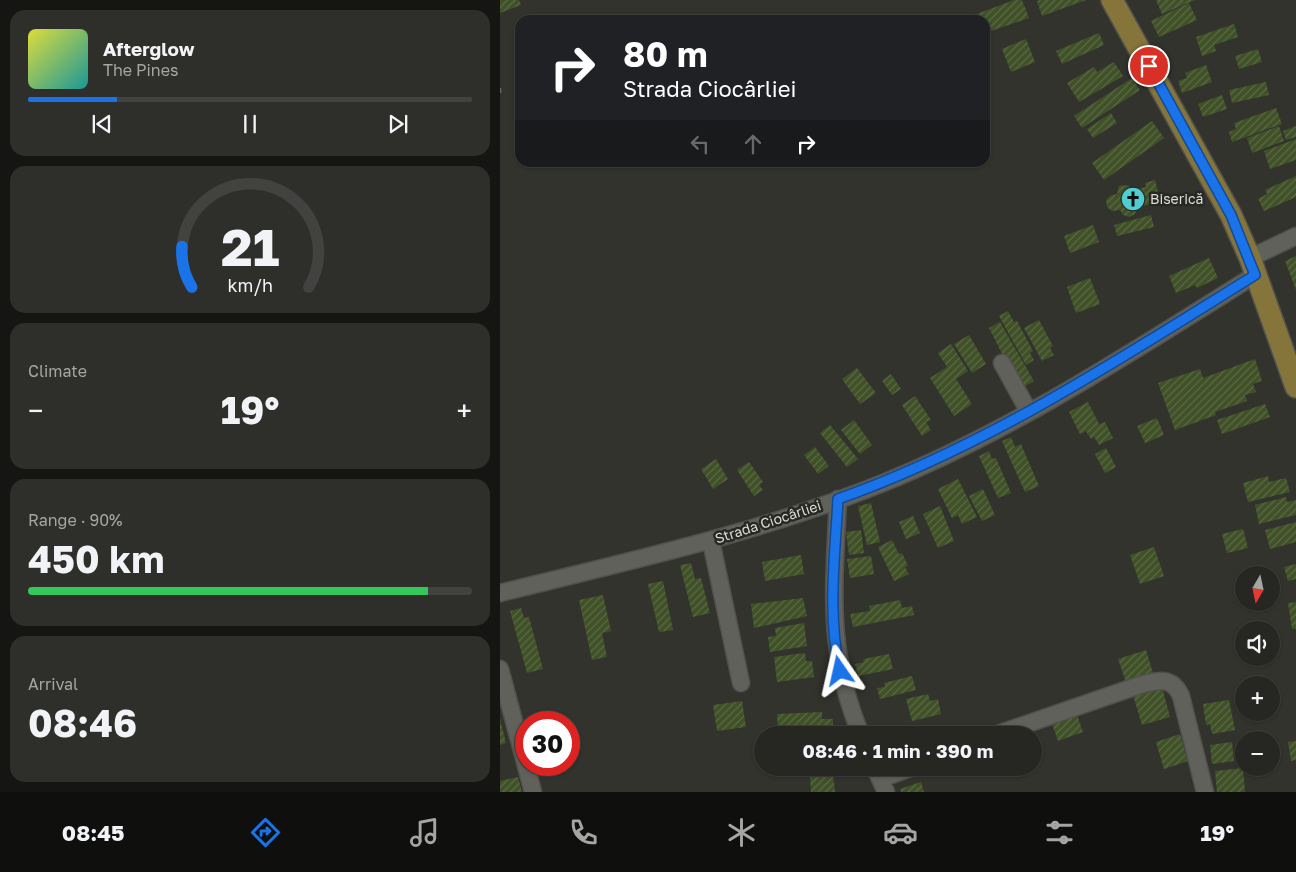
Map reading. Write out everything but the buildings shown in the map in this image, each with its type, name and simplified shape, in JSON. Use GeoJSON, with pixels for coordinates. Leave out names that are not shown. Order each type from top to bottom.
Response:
{"type":"FeatureCollection","features":[{"type":"Feature","properties":{"kind":"main road"},"geometry":{"type":"LineString","coordinates":[[1112,0],[1231,215],[1252,266],[1296,387]]}},
{"type":"Feature","properties":{"kind":"street","name":"Strada Ciocârliei"},"geometry":{"type":"LineString","coordinates":[[500,593],[710,541],[838,499],[922,466],[987,436],[1029,412],[1296,236]]}},
{"type":"Feature","properties":{"kind":"street"},"geometry":{"type":"LineString","coordinates":[[1002,363],[1029,412]]}},
{"type":"Feature","properties":{"kind":"street"},"geometry":{"type":"LineString","coordinates":[[838,499],[833,608],[836,653],[849,706],[857,726]]}},
{"type":"Feature","properties":{"kind":"street"},"geometry":{"type":"LineString","coordinates":[[710,541],[741,683]]}},
{"type":"Feature","properties":{"kind":"street"},"geometry":{"type":"LineString","coordinates":[[500,669],[533,792]]}},
{"type":"Feature","properties":{"kind":"street"},"geometry":{"type":"LineString","coordinates":[[1021,726],[1140,685],[1164,680],[1177,686],[1181,696],[1205,792]]}},
{"type":"Feature","properties":{"kind":"path"},"geometry":{"type":"LineString","coordinates":[[500,88],[500,94]]}},
{"type":"Feature","properties":{"kind":"place","name":"Biserică"},"geometry":{"type":"Point","coordinates":[1133,199]}},
{"type":"Feature","properties":{"kind":"route"},"geometry":{"type":"LineString","coordinates":[[840,671],[836,653],[833,608],[838,499],[882,483],[987,436],[1255,275],[1250,258],[1231,215],[1149,66]]}}]}
